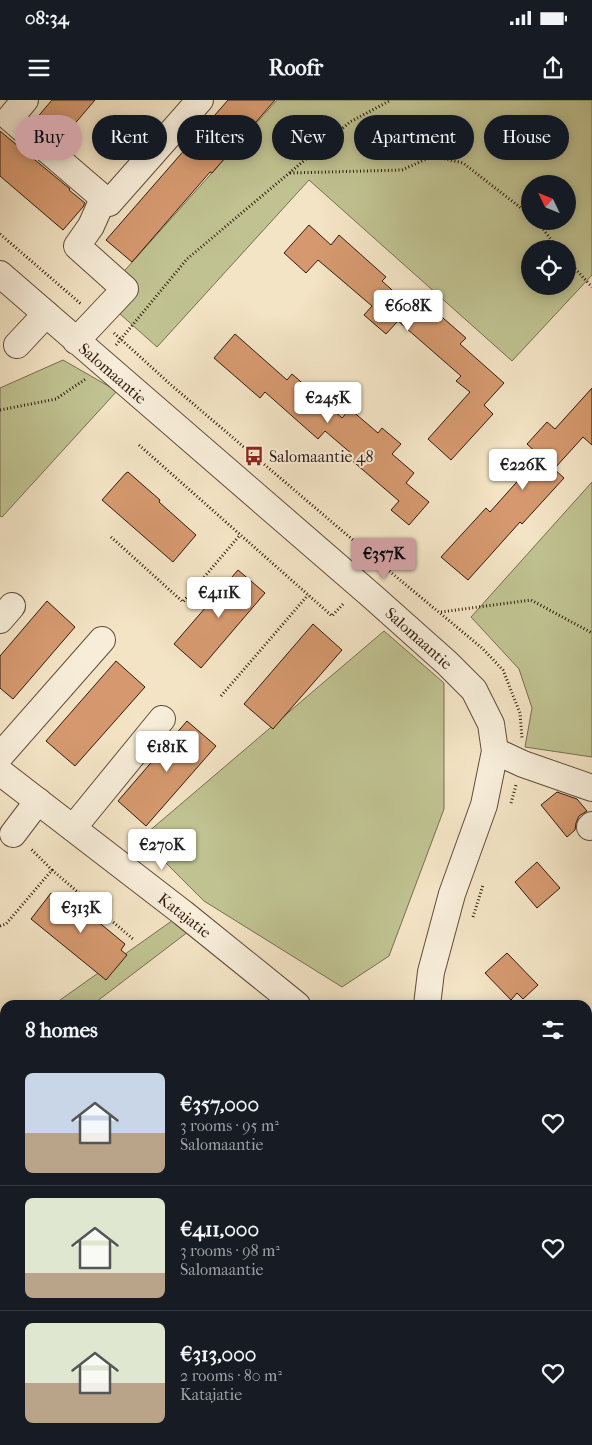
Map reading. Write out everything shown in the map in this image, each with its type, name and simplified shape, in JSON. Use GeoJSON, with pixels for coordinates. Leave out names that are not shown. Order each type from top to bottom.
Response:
{"type":"FeatureCollection","features":[{"type":"Feature","properties":{"kind":"street"},"geometry":{"type":"LineString","coordinates":[[12,109],[109,204],[200,100]]}},
{"type":"Feature","properties":{"kind":"street"},"geometry":{"type":"LineString","coordinates":[[76,341],[125,289],[77,246],[91,226],[103,199]]}},
{"type":"Feature","properties":{"kind":"street","name":"Salomaantie"},"geometry":{"type":"LineString","coordinates":[[0,274],[447,663],[474,690],[491,724],[495,751],[484,805],[452,894],[431,972],[428,1000]]}},
{"type":"Feature","properties":{"kind":"street"},"geometry":{"type":"LineString","coordinates":[[17,345],[46,314]]}},
{"type":"Feature","properties":{"kind":"street"},"geometry":{"type":"LineString","coordinates":[[0,756],[102,640]]}},
{"type":"Feature","properties":{"kind":"street"},"geometry":{"type":"LineString","coordinates":[[73,828],[162,719]]}},
{"type":"Feature","properties":{"kind":"street"},"geometry":{"type":"LineString","coordinates":[[495,751],[523,764],[592,788]]}},
{"type":"Feature","properties":{"kind":"street","name":"Katajatie"},"geometry":{"type":"LineString","coordinates":[[0,772],[183,913],[291,1000]]}},
{"type":"Feature","properties":{"kind":"street"},"geometry":{"type":"LineString","coordinates":[[13,834],[38,801]]}},
{"type":"Feature","properties":{"kind":"path"},"geometry":{"type":"LineString","coordinates":[[0,410],[56,399],[85,380],[102,363],[188,259],[350,122],[391,100]]}},
{"type":"Feature","properties":{"kind":"path"},"geometry":{"type":"LineString","coordinates":[[289,174],[402,170],[433,156],[463,163],[521,208]]}},
{"type":"Feature","properties":{"kind":"path"},"geometry":{"type":"LineString","coordinates":[[576,270],[592,288]]}},
{"type":"Feature","properties":{"kind":"path"},"geometry":{"type":"LineString","coordinates":[[139,445],[332,616],[380,563]]}},
{"type":"Feature","properties":{"kind":"path"},"geometry":{"type":"LineString","coordinates":[[111,537],[183,602],[240,535]]}},
{"type":"Feature","properties":{"kind":"path"},"geometry":{"type":"LineString","coordinates":[[221,696],[308,596]]}},
{"type":"Feature","properties":{"kind":"path"},"geometry":{"type":"LineString","coordinates":[[440,612],[531,600],[592,633]]}},
{"type":"Feature","properties":{"kind":"path"},"geometry":{"type":"LineString","coordinates":[[13,834],[133,939]]}},
{"type":"Feature","properties":{"kind":"path"},"geometry":{"type":"LineString","coordinates":[[0,926],[6,924],[52,870]]}},
{"type":"Feature","properties":{"kind":"green space"},"geometry":{"type":"Polygon","coordinates":[[[277,100],[592,100],[592,275],[576,292],[576,240],[521,240],[521,295],[573,295],[512,361],[309,180],[157,347],[101,297],[223,160],[262,160],[262,117],[277,100]]]}},
{"type":"Feature","properties":{"kind":"green space"},"geometry":{"type":"Polygon","coordinates":[[[63,360],[117,391],[2,517],[0,516],[0,388],[63,360]]]}},
{"type":"Feature","properties":{"kind":"green space"},"geometry":{"type":"Polygon","coordinates":[[[592,482],[592,757],[525,747],[532,708],[519,669],[471,617],[592,482]]]}},
{"type":"Feature","properties":{"kind":"green space"},"geometry":{"type":"Polygon","coordinates":[[[384,631],[444,683],[444,809],[389,956],[342,987],[204,901],[141,838],[384,631]]]}},
{"type":"Feature","properties":{"kind":"green space"},"geometry":{"type":"Polygon","coordinates":[[[183,913],[197,925],[99,1000],[60,1000],[183,913]]]}},
{"type":"Feature","properties":{"kind":"building"},"geometry":{"type":"Polygon","coordinates":[[[52,100],[95,100],[82,115],[39,115],[52,100]]]}},
{"type":"Feature","properties":{"kind":"building"},"geometry":{"type":"Polygon","coordinates":[[[228,100],[275,100],[262,115],[215,115],[228,100]]]}},
{"type":"Feature","properties":{"kind":"building"},"geometry":{"type":"Polygon","coordinates":[[[0,131],[15,143],[15,160],[35,160],[85,203],[63,230],[0,176],[0,131]]]}},
{"type":"Feature","properties":{"kind":"building"},"geometry":{"type":"Polygon","coordinates":[[[177,159],[223,160],[212,173],[210,172],[132,262],[106,240],[177,159]]]}},
{"type":"Feature","properties":{"kind":"building"},"geometry":{"type":"Polygon","coordinates":[[[309,225],[331,245],[339,235],[386,277],[382,281],[411,307],[419,297],[466,338],[460,344],[504,383],[484,405],[493,414],[451,460],[428,439],[470,392],[456,381],[461,376],[398,321],[386,334],[364,315],[372,306],[318,260],[306,273],[284,253],[309,225]]]}},
{"type":"Feature","properties":{"kind":"building"},"geometry":{"type":"Polygon","coordinates":[[[235,334],[287,380],[292,374],[342,418],[350,409],[378,433],[382,428],[401,444],[392,454],[414,473],[406,483],[429,502],[409,525],[391,510],[399,501],[349,458],[352,454],[325,431],[318,439],[265,392],[260,398],[214,358],[235,334]]]}},
{"type":"Feature","properties":{"kind":"building"},"geometry":{"type":"Polygon","coordinates":[[[592,388],[592,445],[583,437],[554,469],[564,478],[522,524],[520,522],[468,580],[441,557],[486,508],[490,512],[540,456],[527,444],[547,422],[555,429],[592,388]]]}},
{"type":"Feature","properties":{"kind":"building"},"geometry":{"type":"Polygon","coordinates":[[[128,472],[196,535],[173,562],[102,500],[128,472]]]}},
{"type":"Feature","properties":{"kind":"building"},"geometry":{"type":"Polygon","coordinates":[[[238,570],[265,593],[201,668],[174,644],[238,570]]]}},
{"type":"Feature","properties":{"kind":"building"},"geometry":{"type":"Polygon","coordinates":[[[47,601],[75,627],[13,699],[0,688],[0,656],[47,601]]]}},
{"type":"Feature","properties":{"kind":"building"},"geometry":{"type":"Polygon","coordinates":[[[313,624],[342,650],[273,729],[244,704],[313,624]]]}},
{"type":"Feature","properties":{"kind":"building"},"geometry":{"type":"Polygon","coordinates":[[[116,661],[145,687],[75,766],[46,741],[116,661]]]}},
{"type":"Feature","properties":{"kind":"building"},"geometry":{"type":"Polygon","coordinates":[[[187,721],[216,746],[146,826],[118,801],[187,721]]]}},
{"type":"Feature","properties":{"kind":"building"},"geometry":{"type":"Polygon","coordinates":[[[557,792],[577,799],[587,811],[579,816],[575,830],[567,837],[541,805],[557,792]]]}},
{"type":"Feature","properties":{"kind":"building"},"geometry":{"type":"Polygon","coordinates":[[[537,862],[560,888],[537,908],[515,882],[537,862]]]}},
{"type":"Feature","properties":{"kind":"building"},"geometry":{"type":"Polygon","coordinates":[[[62,892],[125,944],[121,950],[127,955],[106,980],[31,919],[51,893],[57,898],[62,892]]]}},
{"type":"Feature","properties":{"kind":"building"},"geometry":{"type":"Polygon","coordinates":[[[507,953],[538,985],[523,999],[517,993],[511,1000],[485,973],[507,953]]]}},
{"type":"Feature","properties":{"kind":"place","name":"Salomaantie 48"},"geometry":{"type":"Point","coordinates":[254,456]}}]}
